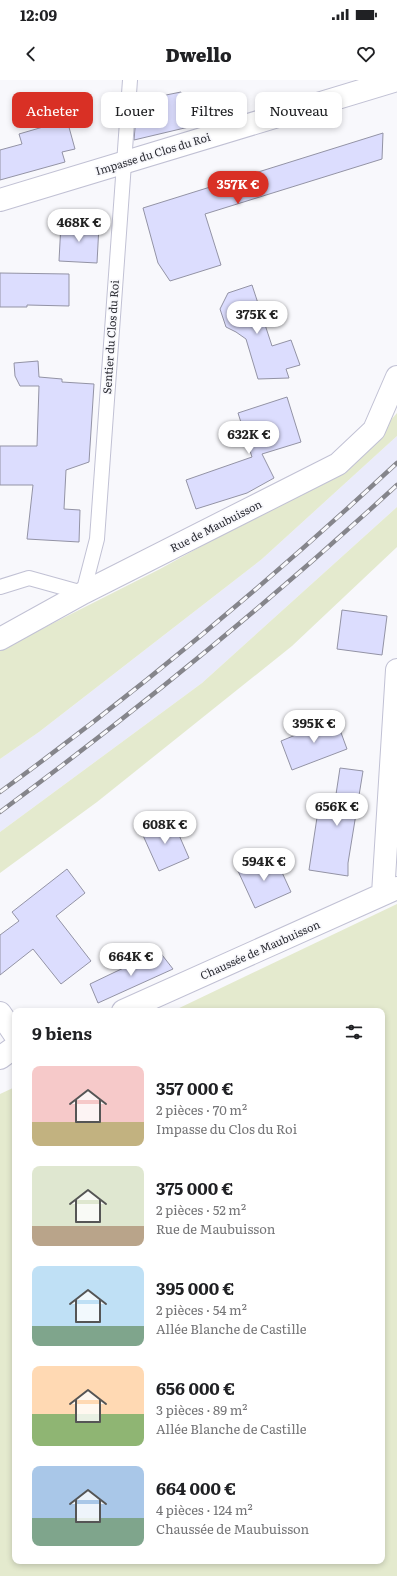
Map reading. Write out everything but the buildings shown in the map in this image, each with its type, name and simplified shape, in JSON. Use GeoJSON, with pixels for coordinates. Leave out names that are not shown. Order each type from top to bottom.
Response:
{"type":"FeatureCollection","features":[{"type":"Feature","properties":{"kind":"street","name":"Impasse du Clos du Roi"},"geometry":{"type":"LineString","coordinates":[[0,200],[397,80]]}},
{"type":"Feature","properties":{"kind":"street","name":"Rue de Maubuisson"},"geometry":{"type":"LineString","coordinates":[[0,639],[83,593],[338,464],[374,430],[397,377]]}},
{"type":"Feature","properties":{"kind":"street"},"geometry":{"type":"LineString","coordinates":[[390,891],[397,670]]}},
{"type":"Feature","properties":{"kind":"street","name":"Chaussée de Maubuisson"},"geometry":{"type":"LineString","coordinates":[[130,1008],[390,891]]}},
{"type":"Feature","properties":{"kind":"street"},"geometry":{"type":"LineString","coordinates":[[0,1013],[12,1031]]}},
{"type":"Feature","properties":{"kind":"street"},"geometry":{"type":"LineString","coordinates":[[0,1058],[12,1049]]}},
{"type":"Feature","properties":{"kind":"lane","name":"Sentier du Clos du Roi"},"geometry":{"type":"LineString","coordinates":[[83,593],[97,539],[130,80]]}},
{"type":"Feature","properties":{"kind":"lane"},"geometry":{"type":"LineString","coordinates":[[0,587],[29,578],[83,593]]}},
{"type":"Feature","properties":{"kind":"shaded area"},"geometry":{"type":"Polygon","coordinates":[[[397,436],[397,507],[202,683],[0,832],[0,759],[39,732],[262,559],[397,436]]]}},
{"type":"Feature","properties":{"kind":"green space"},"geometry":{"type":"Polygon","coordinates":[[[397,413],[397,436],[262,559],[39,732],[0,759],[0,650],[160,569],[343,468],[368,446],[397,413]]]}},
{"type":"Feature","properties":{"kind":"green space"},"geometry":{"type":"Polygon","coordinates":[[[397,507],[397,547],[292,646],[97,802],[0,873],[0,832],[202,683],[397,507]]]}},
{"type":"Feature","properties":{"kind":"green space"},"geometry":{"type":"Polygon","coordinates":[[[397,904],[397,1576],[0,1576],[0,1094],[12,1088],[12,1564],[385,1564],[385,1008],[179,1008],[397,904]]]}},
{"type":"Feature","properties":{"kind":"railway"},"geometry":{"type":"LineString","coordinates":[[0,792],[52,754],[203,634],[301,550],[397,463]]}},
{"type":"Feature","properties":{"kind":"railway"},"geometry":{"type":"LineString","coordinates":[[0,812],[103,734],[203,654],[301,571],[397,485]]}}]}
